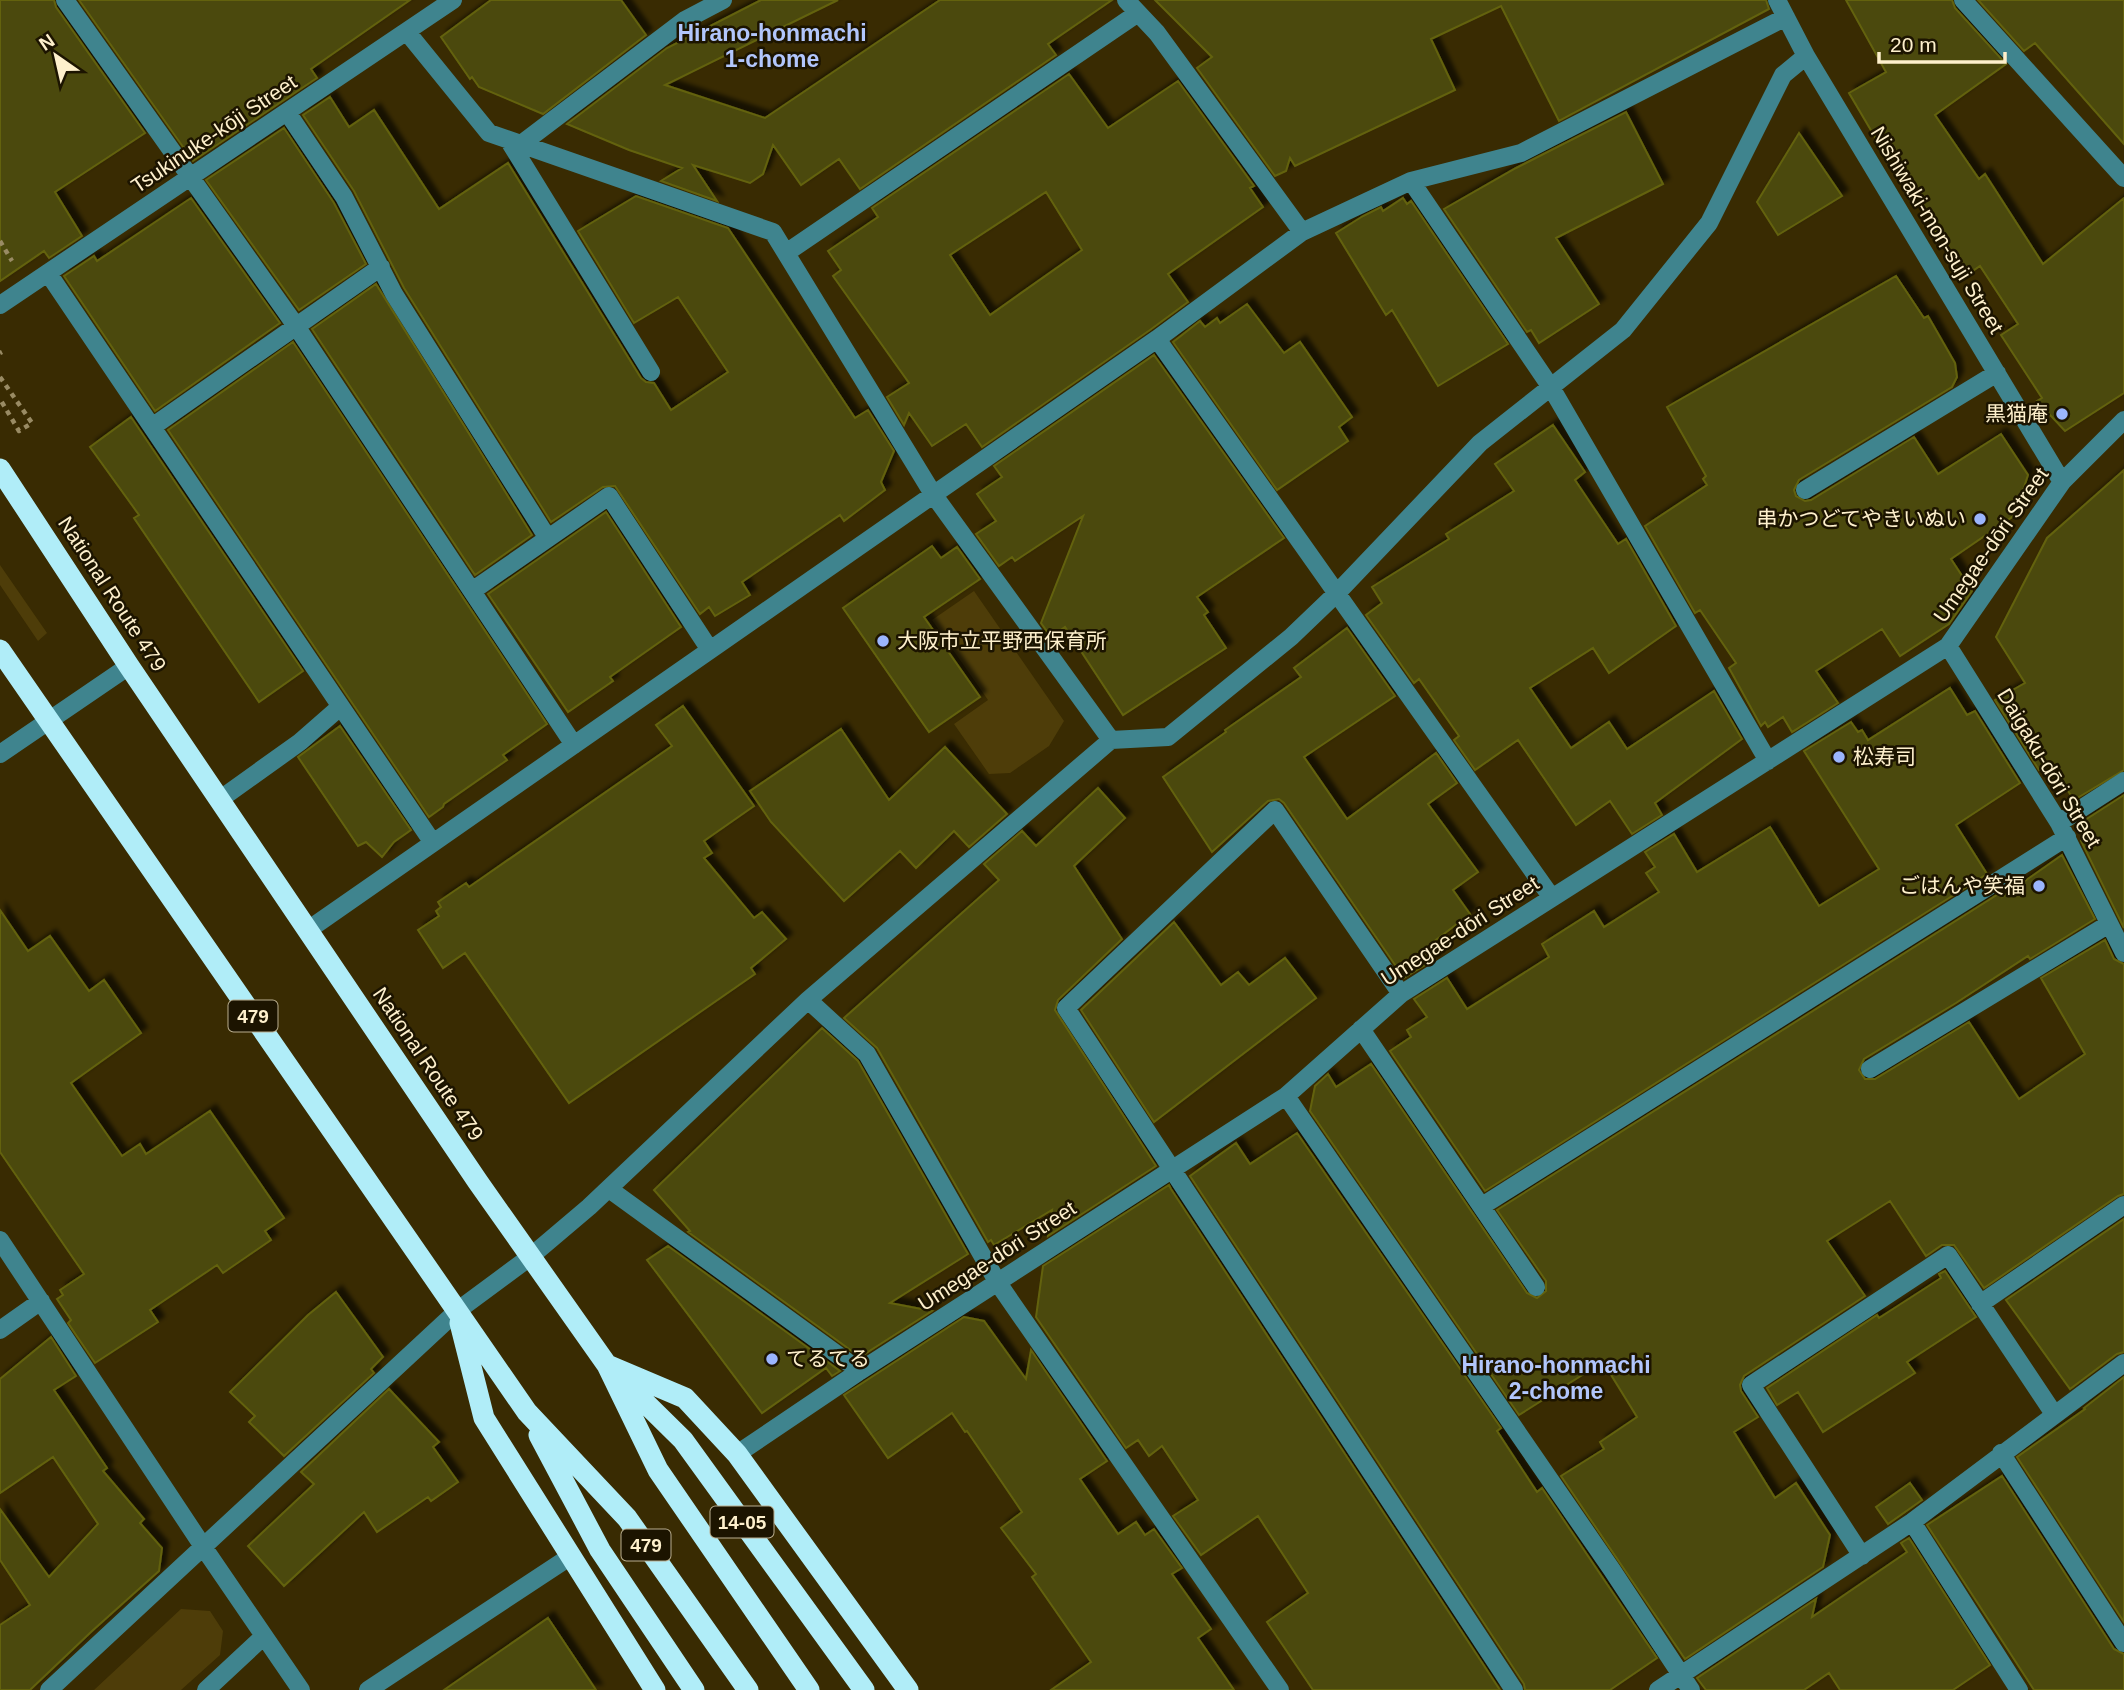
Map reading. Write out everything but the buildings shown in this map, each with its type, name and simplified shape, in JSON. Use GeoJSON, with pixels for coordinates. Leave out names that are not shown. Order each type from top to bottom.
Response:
{"type":"FeatureCollection","features":[{"type":"Feature","properties":{"kind":"highway","name":"National Route 479"},"geometry":{"type":"LineString","coordinates":[[0,469],[219,800],[607,1366],[658,1470],[809,1690]]}},
{"type":"Feature","properties":{"kind":"highway","name":"479"},"geometry":{"type":"LineString","coordinates":[[0,650],[527,1412],[627,1518],[748,1690]]}},
{"type":"Feature","properties":{"kind":"highway"},"geometry":{"type":"LineString","coordinates":[[457,1311],[484,1418],[655,1690]]}},
{"type":"Feature","properties":{"kind":"highway"},"geometry":{"type":"LineString","coordinates":[[607,1366],[685,1398],[737,1454],[908,1690]]}},
{"type":"Feature","properties":{"kind":"highway","name":"14-05"},"geometry":{"type":"LineString","coordinates":[[607,1366],[684,1440],[864,1690]]}},
{"type":"Feature","properties":{"kind":"highway"},"geometry":{"type":"LineString","coordinates":[[527,1412],[600,1550],[694,1690]]}},
{"type":"Feature","properties":{"kind":"street"},"geometry":{"type":"LineString","coordinates":[[65,0],[296,326],[574,745]]}},
{"type":"Feature","properties":{"kind":"street"},"geometry":{"type":"LineString","coordinates":[[514,143],[685,20],[723,0]]}},
{"type":"Feature","properties":{"kind":"street","name":"Nishiwaki-mon-suji Street"},"geometry":{"type":"LineString","coordinates":[[1777,0],[1806,56],[2062,482]]}},
{"type":"Feature","properties":{"kind":"street"},"geometry":{"type":"LineString","coordinates":[[1963,0],[2124,178]]}},
{"type":"Feature","properties":{"kind":"street","name":"Tsukinuke-kōji Street"},"geometry":{"type":"LineString","coordinates":[[0,305],[407,32],[449,1]]}},
{"type":"Feature","properties":{"kind":"street"},"geometry":{"type":"LineString","coordinates":[[786,253],[1132,6],[1157,33],[1302,232]]}},
{"type":"Feature","properties":{"kind":"street"},"geometry":{"type":"LineString","coordinates":[[308,930],[1157,339],[1302,232],[1411,181],[1521,153],[1786,17]]}},
{"type":"Feature","properties":{"kind":"street"},"geometry":{"type":"LineString","coordinates":[[407,32],[489,133],[773,232],[933,494],[1111,740]]}},
{"type":"Feature","properties":{"kind":"street"},"geometry":{"type":"LineString","coordinates":[[49,1690],[457,1311],[530,1257],[609,1189],[808,1000],[1111,740],[1168,737],[1291,636],[1338,592],[1480,443],[1552,389],[1623,330],[1709,223],[1783,75],[1806,56]]}},
{"type":"Feature","properties":{"kind":"street"},"geometry":{"type":"LineString","coordinates":[[287,112],[344,197],[394,294],[547,537]]}},
{"type":"Feature","properties":{"kind":"street"},"geometry":{"type":"LineString","coordinates":[[514,143],[651,372]]}},
{"type":"Feature","properties":{"kind":"street"},"geometry":{"type":"LineString","coordinates":[[1411,181],[1552,389],[1768,761]]}},
{"type":"Feature","properties":{"kind":"street"},"geometry":{"type":"LineString","coordinates":[[152,427],[381,267]]}},
{"type":"Feature","properties":{"kind":"street"},"geometry":{"type":"LineString","coordinates":[[48,273],[433,843]]}},
{"type":"Feature","properties":{"kind":"street"},"geometry":{"type":"LineString","coordinates":[[1157,339],[1552,898]]}},
{"type":"Feature","properties":{"kind":"street"},"geometry":{"type":"LineString","coordinates":[[1805,490],[1997,373]]}},
{"type":"Feature","properties":{"kind":"street","name":"Umegae-dōri Street"},"geometry":{"type":"LineString","coordinates":[[737,1454],[860,1371],[1286,1096],[1401,994],[1948,646],[2062,482],[2124,421]]}},
{"type":"Feature","properties":{"kind":"street"},"geometry":{"type":"LineString","coordinates":[[472,591],[609,496],[709,650]]}},
{"type":"Feature","properties":{"kind":"street","name":"Daigaku-dōri Street"},"geometry":{"type":"LineString","coordinates":[[1948,646],[2063,830],[2124,953]]}},
{"type":"Feature","properties":{"kind":"street"},"geometry":{"type":"LineString","coordinates":[[0,754],[129,666]]}},
{"type":"Feature","properties":{"kind":"street"},"geometry":{"type":"LineString","coordinates":[[219,800],[300,742],[340,707]]}},
{"type":"Feature","properties":{"kind":"street"},"geometry":{"type":"LineString","coordinates":[[1482,1206],[2063,830],[2124,781]]}},
{"type":"Feature","properties":{"kind":"street"},"geometry":{"type":"LineString","coordinates":[[1401,994],[1275,810],[1066,1008],[1174,1168],[1514,1690]]}},
{"type":"Feature","properties":{"kind":"street"},"geometry":{"type":"LineString","coordinates":[[1870,1069],[2109,924]]}},
{"type":"Feature","properties":{"kind":"street"},"geometry":{"type":"LineString","coordinates":[[808,1000],[867,1054],[998,1283],[1280,1690]]}},
{"type":"Feature","properties":{"kind":"street"},"geometry":{"type":"LineString","coordinates":[[1362,1029],[1536,1286]]}},
{"type":"Feature","properties":{"kind":"street"},"geometry":{"type":"LineString","coordinates":[[1286,1096],[1612,1570],[1691,1690]]}},
{"type":"Feature","properties":{"kind":"street"},"geometry":{"type":"LineString","coordinates":[[609,1189],[860,1371]]}},
{"type":"Feature","properties":{"kind":"street"},"geometry":{"type":"LineString","coordinates":[[1980,1304],[2124,1205]]}},
{"type":"Feature","properties":{"kind":"street"},"geometry":{"type":"LineString","coordinates":[[0,1240],[301,1690]]}},
{"type":"Feature","properties":{"kind":"street"},"geometry":{"type":"LineString","coordinates":[[1862,1556],[1751,1385],[1948,1255],[2054,1414]]}},
{"type":"Feature","properties":{"kind":"street"},"geometry":{"type":"LineString","coordinates":[[0,1330],[41,1301]]}},
{"type":"Feature","properties":{"kind":"street"},"geometry":{"type":"LineString","coordinates":[[1658,1690],[1912,1521],[2124,1363]]}},
{"type":"Feature","properties":{"kind":"street"},"geometry":{"type":"LineString","coordinates":[[2001,1453],[2124,1643]]}},
{"type":"Feature","properties":{"kind":"street"},"geometry":{"type":"LineString","coordinates":[[1912,1521],[2019,1690]]}},
{"type":"Feature","properties":{"kind":"street"},"geometry":{"type":"LineString","coordinates":[[368,1690],[571,1556]]}},
{"type":"Feature","properties":{"kind":"street"},"geometry":{"type":"LineString","coordinates":[[206,1690],[264,1636]]}},
{"type":"Feature","properties":{"kind":"path"},"geometry":{"type":"LineString","coordinates":[[0,377],[32,423],[19,431],[0,399]]}},
{"type":"Feature","properties":{"kind":"shaded area"},"geometry":{"type":"Polygon","coordinates":[[[0,565],[47,633],[38,641],[0,585],[0,565]]]}},
{"type":"Feature","properties":{"kind":"shaded area"},"geometry":{"type":"Polygon","coordinates":[[[974,591],[1064,721],[1049,746],[1010,773],[989,774],[954,724],[988,700],[932,620],[974,591]]]}},
{"type":"Feature","properties":{"kind":"shaded area"},"geometry":{"type":"Polygon","coordinates":[[[181,1609],[210,1611],[223,1631],[220,1655],[181,1690],[94,1690],[181,1609]]]}},
{"type":"Feature","properties":{"kind":"place","name":"黒猫庵"},"geometry":{"type":"Point","coordinates":[2062,414]}},
{"type":"Feature","properties":{"kind":"place","name":"串かつどてやきいぬい"},"geometry":{"type":"Point","coordinates":[1980,519]}},
{"type":"Feature","properties":{"kind":"place","name":"大阪市立平野西保育所"},"geometry":{"type":"Point","coordinates":[883,641]}},
{"type":"Feature","properties":{"kind":"place","name":"松寿司"},"geometry":{"type":"Point","coordinates":[1839,757]}},
{"type":"Feature","properties":{"kind":"place","name":"ごはんや笑福"},"geometry":{"type":"Point","coordinates":[2039,886]}},
{"type":"Feature","properties":{"kind":"place","name":"てるてる"},"geometry":{"type":"Point","coordinates":[772,1359]}},
{"type":"Feature","properties":{"kind":"district","name":"Hirano-honmachi 1-chome"},"geometry":{"type":"Point","coordinates":[772,46]}},
{"type":"Feature","properties":{"kind":"district","name":"Hirano-honmachi 2-chome"},"geometry":{"type":"Point","coordinates":[1556,1378]}}]}
